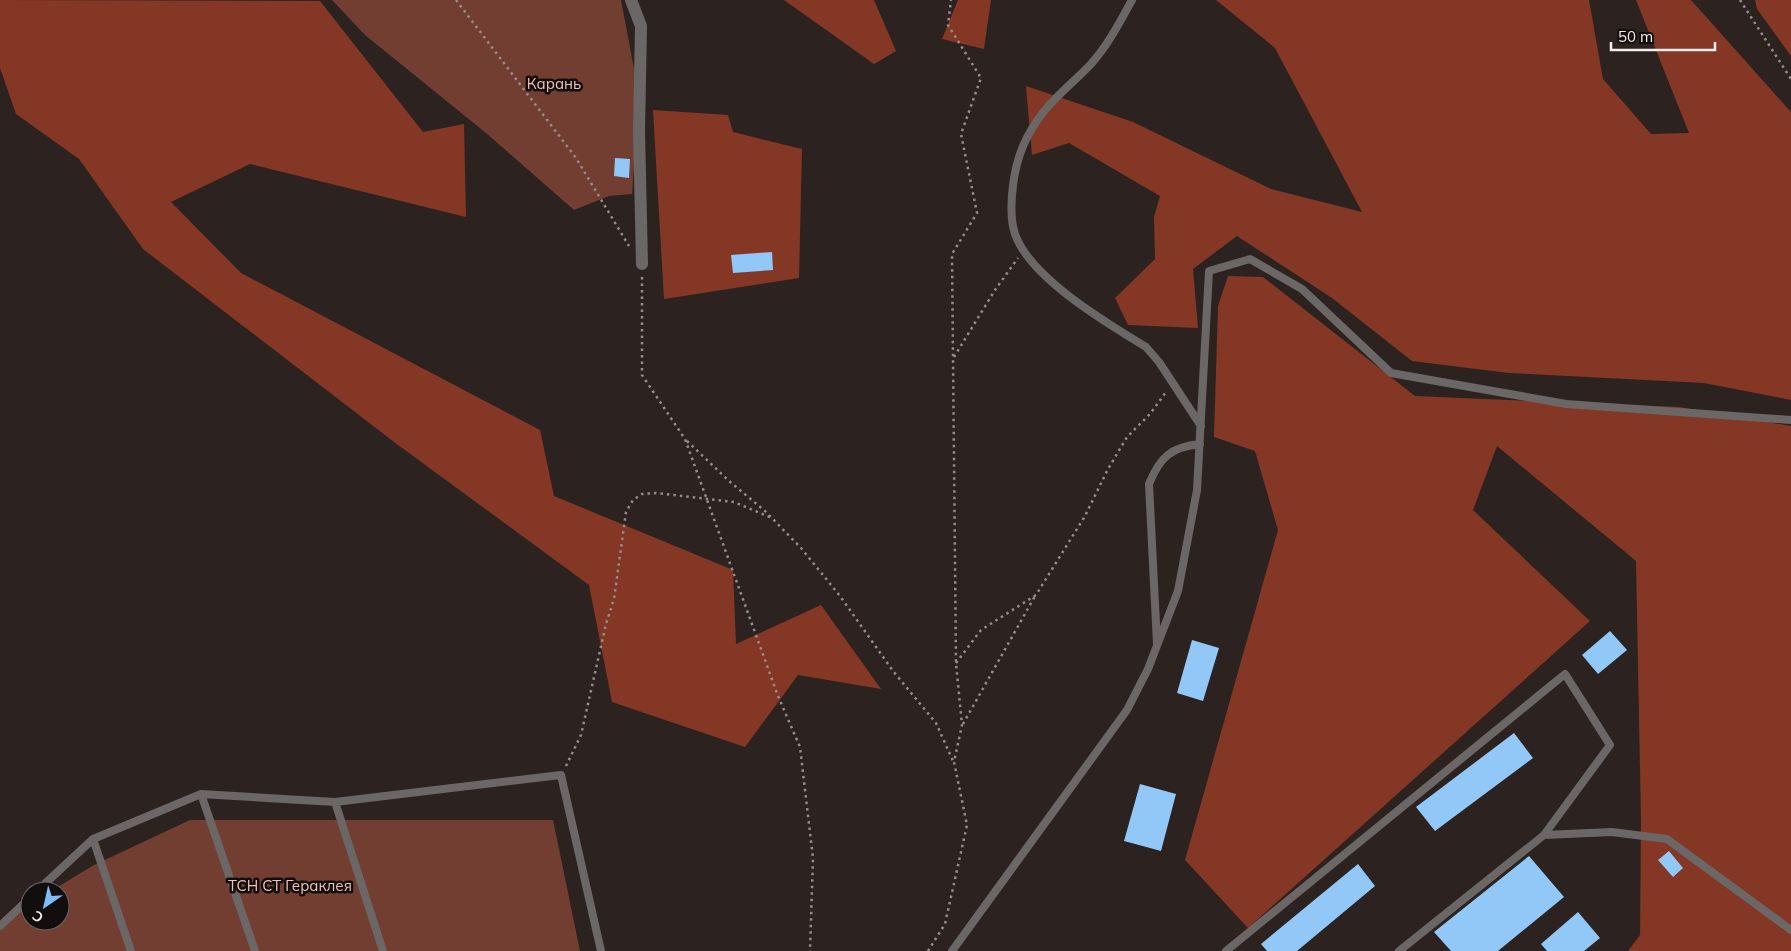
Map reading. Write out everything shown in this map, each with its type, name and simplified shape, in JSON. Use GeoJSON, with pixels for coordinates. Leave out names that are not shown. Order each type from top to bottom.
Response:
{"type":"FeatureCollection","features":[{"type":"Feature","properties":{"kind":"street"},"geometry":{"type":"LineString","coordinates":[[631,0],[641,26],[638,131],[642,264]]}},
{"type":"Feature","properties":{"kind":"lane"},"geometry":{"type":"LineString","coordinates":[[1132,0],[1115,31],[1092,62],[1046,109],[1024,140],[1014,174],[1011,204],[1015,234],[1023,251],[1044,276],[1146,347],[1159,362],[1201,426]]}},
{"type":"Feature","properties":{"kind":"lane"},"geometry":{"type":"LineString","coordinates":[[952,951],[1127,710],[1157,647],[1178,591],[1197,490],[1210,271],[1250,259],[1302,289],[1391,374],[1566,404],[1791,420]]}},
{"type":"Feature","properties":{"kind":"lane"},"geometry":{"type":"LineString","coordinates":[[1157,647],[1150,484],[1157,465],[1170,453],[1185,445],[1200,444]]}},
{"type":"Feature","properties":{"kind":"lane"},"geometry":{"type":"LineString","coordinates":[[1226,951],[1564,674],[1610,746],[1544,835],[1399,951]]}},
{"type":"Feature","properties":{"kind":"lane"},"geometry":{"type":"LineString","coordinates":[[48,881],[93,839],[201,794],[335,802],[561,775],[601,951]]}},
{"type":"Feature","properties":{"kind":"lane"},"geometry":{"type":"LineString","coordinates":[[201,794],[256,951]]}},
{"type":"Feature","properties":{"kind":"lane"},"geometry":{"type":"LineString","coordinates":[[335,802],[383,951]]}},
{"type":"Feature","properties":{"kind":"lane"},"geometry":{"type":"LineString","coordinates":[[1544,835],[1612,832],[1667,839],[1791,930]]}},
{"type":"Feature","properties":{"kind":"lane"},"geometry":{"type":"LineString","coordinates":[[93,839],[131,951]]}},
{"type":"Feature","properties":{"kind":"lane"},"geometry":{"type":"LineString","coordinates":[[0,926],[20,907]]}},
{"type":"Feature","properties":{"kind":"path"},"geometry":{"type":"LineString","coordinates":[[456,0],[576,158],[642,264],[642,375],[685,439],[729,482],[772,518],[801,548],[840,596],[893,671],[936,723],[954,762],[967,825],[945,924],[928,951]]}},
{"type":"Feature","properties":{"kind":"path"},"geometry":{"type":"LineString","coordinates":[[951,0],[948,25],[981,78],[961,134],[977,213],[952,254],[956,663],[962,725]]}},
{"type":"Feature","properties":{"kind":"path"},"geometry":{"type":"LineString","coordinates":[[1740,0],[1791,79]]}},
{"type":"Feature","properties":{"kind":"path"},"geometry":{"type":"LineString","coordinates":[[953,358],[995,290],[1023,251]]}},
{"type":"Feature","properties":{"kind":"path"},"geometry":{"type":"LineString","coordinates":[[954,762],[962,725],[1036,595],[1085,516],[1108,469],[1127,436],[1150,414],[1172,383]]}},
{"type":"Feature","properties":{"kind":"path"},"geometry":{"type":"LineString","coordinates":[[685,439],[778,696],[800,747],[813,858],[810,951]]}},
{"type":"Feature","properties":{"kind":"path"},"geometry":{"type":"LineString","coordinates":[[561,775],[581,735],[606,624],[614,599],[626,512],[633,500],[642,494],[656,493],[734,502],[772,518]]}},
{"type":"Feature","properties":{"kind":"path"},"geometry":{"type":"LineString","coordinates":[[956,663],[981,630],[1036,595]]}},
{"type":"Feature","properties":{"kind":"green space","name":"Карань"},"geometry":{"type":"Polygon","coordinates":[[[332,0],[621,0],[639,95],[632,194],[609,196],[574,210],[486,133],[365,35],[332,0]]]}},
{"type":"Feature","properties":{"kind":"green space","name":"ТСН СТ Гераклея"},"geometry":{"type":"Polygon","coordinates":[[[190,820],[553,820],[580,951],[0,951],[0,929],[20,912],[20,931],[70,931],[70,881],[68,881],[94,865],[190,820]]]}},
{"type":"Feature","properties":{"kind":"shaded area"},"geometry":{"type":"Polygon","coordinates":[[[0,0],[320,1],[423,132],[464,124],[466,217],[250,164],[171,202],[241,273],[540,430],[554,496],[733,570],[736,644],[821,605],[881,689],[798,675],[745,747],[612,702],[589,585],[394,442],[143,249],[79,159],[16,114],[0,68],[0,0]]]}},
{"type":"Feature","properties":{"kind":"shaded area"},"geometry":{"type":"Polygon","coordinates":[[[784,0],[874,0],[896,51],[874,64],[784,0]]]}},
{"type":"Feature","properties":{"kind":"shaded area"},"geometry":{"type":"Polygon","coordinates":[[[958,0],[991,0],[984,49],[942,39],[958,0]]]}},
{"type":"Feature","properties":{"kind":"shaded area"},"geometry":{"type":"Polygon","coordinates":[[[1216,0],[1589,0],[1603,79],[1651,134],[1689,133],[1636,0],[1691,0],[1791,112],[1791,400],[1704,383],[1509,373],[1412,361],[1332,298],[1237,236],[1193,269],[1198,328],[1128,325],[1115,298],[1155,259],[1154,217],[1160,196],[1069,143],[1032,155],[1026,86],[1133,122],[1271,189],[1362,212],[1275,48],[1216,0]]]}},
{"type":"Feature","properties":{"kind":"shaded area"},"geometry":{"type":"Polygon","coordinates":[[[1755,0],[1791,0],[1791,56],[1757,9],[1755,0]]]}},
{"type":"Feature","properties":{"kind":"shaded area"},"geometry":{"type":"Polygon","coordinates":[[[653,110],[728,115],[733,132],[802,149],[799,278],[664,299],[653,110]]]}},
{"type":"Feature","properties":{"kind":"shaded area"},"geometry":{"type":"Polygon","coordinates":[[[1228,276],[1263,277],[1415,396],[1679,407],[1791,426],[1791,951],[1628,951],[1640,935],[1641,821],[1636,561],[1497,446],[1473,510],[1590,621],[1248,928],[1185,860],[1278,530],[1255,451],[1214,437],[1218,306],[1228,276]]]}},
{"type":"Feature","properties":{"kind":"building"},"geometry":{"type":"Polygon","coordinates":[[[615,158],[630,159],[629,178],[614,176],[615,158]]]}},
{"type":"Feature","properties":{"kind":"building"},"geometry":{"type":"Polygon","coordinates":[[[772,252],[773,270],[733,273],[731,255],[772,252]]]}},
{"type":"Feature","properties":{"kind":"building"},"geometry":{"type":"Polygon","coordinates":[[[1610,631],[1627,650],[1598,674],[1582,655],[1610,631]]]}},
{"type":"Feature","properties":{"kind":"building"},"geometry":{"type":"Polygon","coordinates":[[[1192,640],[1219,648],[1203,701],[1177,693],[1192,640]]]}},
{"type":"Feature","properties":{"kind":"building"},"geometry":{"type":"Polygon","coordinates":[[[1514,733],[1533,758],[1435,831],[1416,807],[1514,733]]]}},
{"type":"Feature","properties":{"kind":"building"},"geometry":{"type":"Polygon","coordinates":[[[1140,784],[1176,794],[1161,851],[1124,841],[1140,784]]]}},
{"type":"Feature","properties":{"kind":"building"},"geometry":{"type":"Polygon","coordinates":[[[1669,851],[1683,868],[1673,877],[1658,860],[1669,851]]]}},
{"type":"Feature","properties":{"kind":"building"},"geometry":{"type":"Polygon","coordinates":[[[1529,856],[1564,897],[1498,951],[1451,951],[1434,932],[1529,856]]]}},
{"type":"Feature","properties":{"kind":"building"},"geometry":{"type":"Polygon","coordinates":[[[1358,864],[1375,886],[1297,951],[1267,951],[1261,944],[1358,864]]]}},
{"type":"Feature","properties":{"kind":"building"},"geometry":{"type":"Polygon","coordinates":[[[1578,912],[1600,938],[1584,951],[1547,951],[1541,944],[1578,912]]]}}]}
